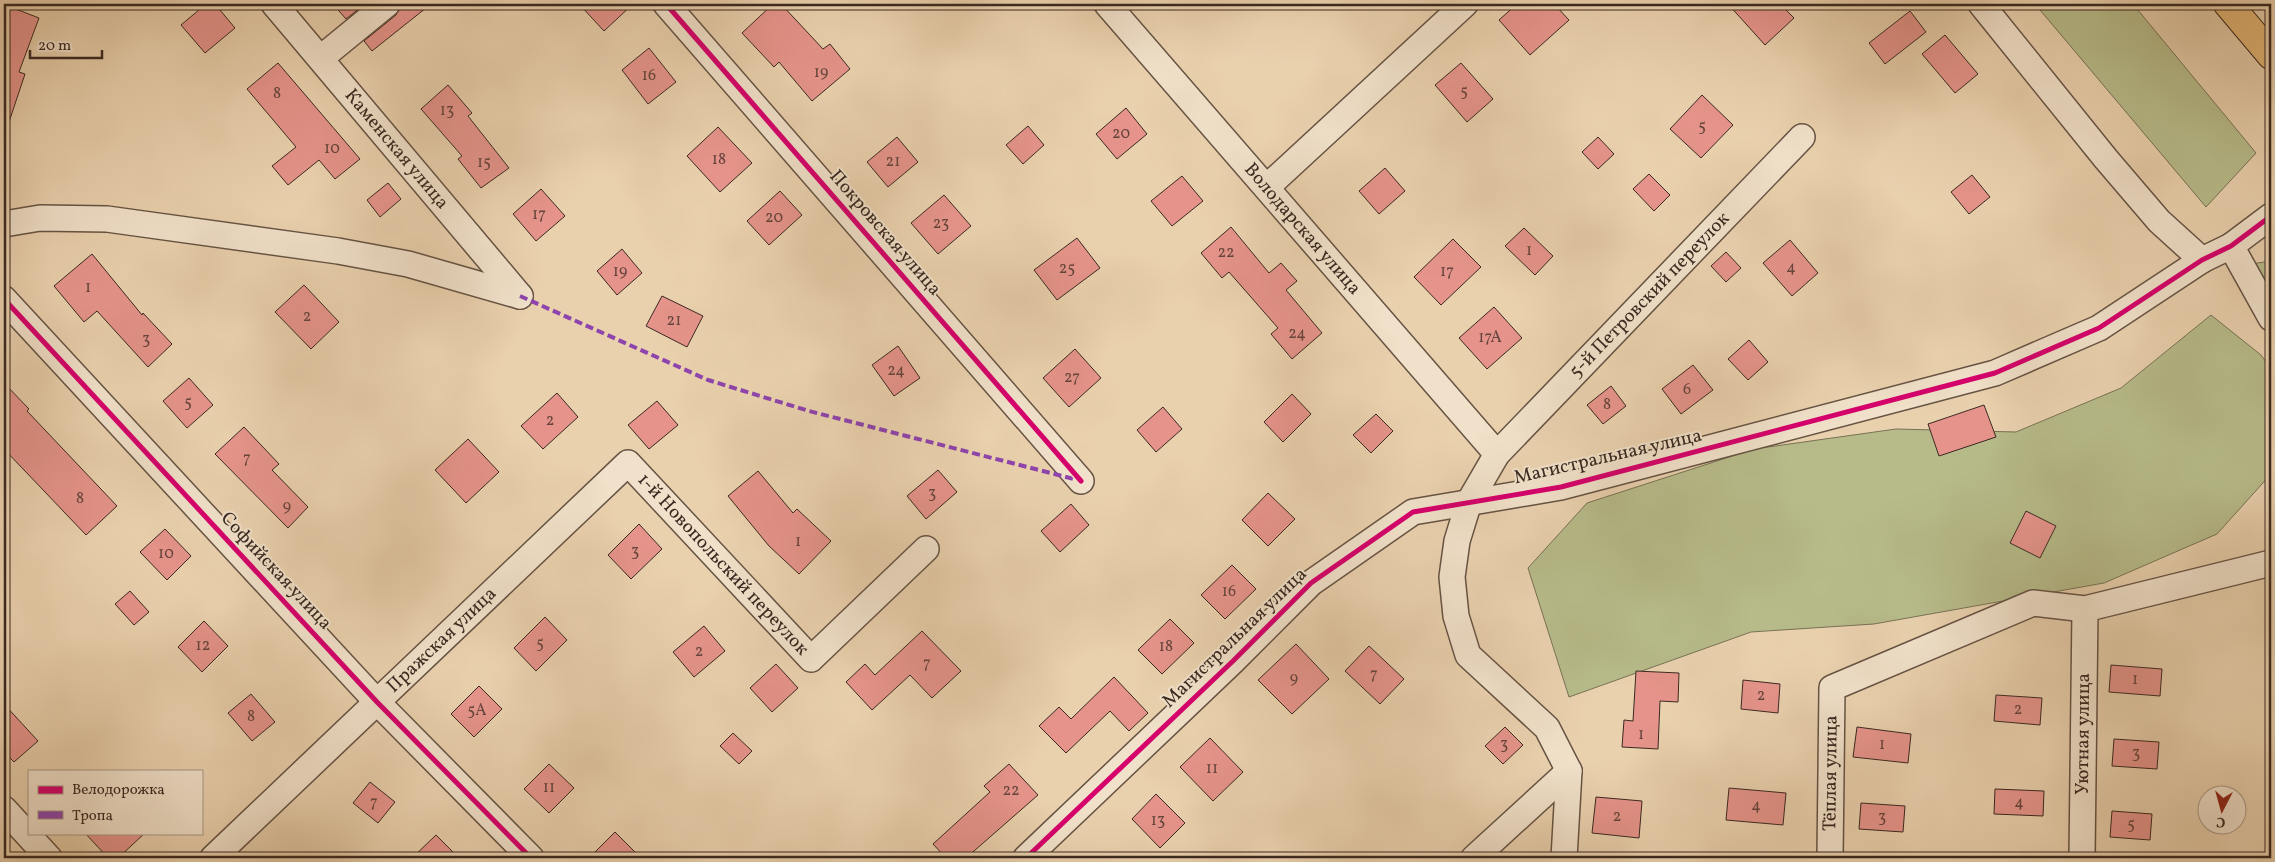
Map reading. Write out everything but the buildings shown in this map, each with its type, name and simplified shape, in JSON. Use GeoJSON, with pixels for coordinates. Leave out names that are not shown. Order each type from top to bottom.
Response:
{"type":"FeatureCollection","features":[{"type":"Feature","properties":{"kind":"main road"},"geometry":{"type":"LineString","coordinates":[[2228,4],[2271,55]]}},
{"type":"Feature","properties":{"kind":"street","name":"Каменская улица"},"geometry":{"type":"LineString","coordinates":[[4,224],[40,218],[107,219],[338,252],[408,264],[520,296],[274,4]]}},
{"type":"Feature","properties":{"kind":"street"},"geometry":{"type":"LineString","coordinates":[[321,58],[387,4]]}},
{"type":"Feature","properties":{"kind":"street","name":"Покровская улица"},"geometry":{"type":"LineString","coordinates":[[666,4],[1081,481]]}},
{"type":"Feature","properties":{"kind":"street","name":"Володарская улица"},"geometry":{"type":"LineString","coordinates":[[1107,4],[1497,454]]}},
{"type":"Feature","properties":{"kind":"street"},"geometry":{"type":"LineString","coordinates":[[1267,187],[1466,4]]}},
{"type":"Feature","properties":{"kind":"street"},"geometry":{"type":"LineString","coordinates":[[1981,4],[2111,166],[2159,221],[2202,260]]}},
{"type":"Feature","properties":{"kind":"street","name":"5-й Петровский переулок"},"geometry":{"type":"LineString","coordinates":[[1569,771],[1547,728],[1468,655],[1456,616],[1452,576],[1458,542],[1469,502],[1497,454],[1802,137]]}},
{"type":"Feature","properties":{"kind":"street","name":"Магистральная улица"},"geometry":{"type":"LineString","coordinates":[[1026,858],[1233,662],[1311,583],[1413,512],[1561,488],[1995,373],[2099,328],[2202,260],[2230,246],[2271,216]]}},
{"type":"Feature","properties":{"kind":"street"},"geometry":{"type":"LineString","coordinates":[[2230,246],[2271,318]]}},
{"type":"Feature","properties":{"kind":"street","name":"Софийская улица"},"geometry":{"type":"LineString","coordinates":[[4,299],[377,702],[531,858]]}},
{"type":"Feature","properties":{"kind":"street","name":"Пражская улица"},"geometry":{"type":"LineString","coordinates":[[213,858],[628,463]]}},
{"type":"Feature","properties":{"kind":"street","name":"1-й Новопольский переулок"},"geometry":{"type":"LineString","coordinates":[[628,463],[811,659],[926,549]]}},
{"type":"Feature","properties":{"kind":"street"},"geometry":{"type":"LineString","coordinates":[[2085,610],[2271,563]]}},
{"type":"Feature","properties":{"kind":"street","name":"Тёплая улица"},"geometry":{"type":"LineString","coordinates":[[1830,858],[1832,688],[2033,603],[2085,610]]}},
{"type":"Feature","properties":{"kind":"street","name":"Уютная улица"},"geometry":{"type":"LineString","coordinates":[[2082,858],[2085,610]]}},
{"type":"Feature","properties":{"kind":"street"},"geometry":{"type":"LineString","coordinates":[[1474,858],[1569,771]]}},
{"type":"Feature","properties":{"kind":"street"},"geometry":{"type":"LineString","coordinates":[[1564,858],[1569,771]]}},
{"type":"Feature","properties":{"kind":"street"},"geometry":{"type":"LineString","coordinates":[[4,810],[49,858]]}},
{"type":"Feature","properties":{"kind":"green space"},"geometry":{"type":"Polygon","coordinates":[[[2035,4],[2133,4],[2256,153],[2206,207],[2035,4]]]}},
{"type":"Feature","properties":{"kind":"green space"},"geometry":{"type":"Polygon","coordinates":[[[2271,261],[2271,288],[2251,264],[2271,261]]]}},
{"type":"Feature","properties":{"kind":"green space"},"geometry":{"type":"Polygon","coordinates":[[[2211,315],[2261,355],[2271,369],[2271,474],[2217,534],[2104,583],[1874,624],[1751,632],[1569,697],[1528,568],[1587,503],[1754,449],[1896,429],[2016,432],[2121,388],[2211,315]]]}},
{"type":"Feature","properties":{"kind":"marked path"},"geometry":{"type":"LineString","coordinates":[[520,296],[708,380],[809,411],[1078,480]]}},
{"type":"Feature","properties":{"kind":"cycle path"},"geometry":{"type":"LineString","coordinates":[[666,4],[1081,481]]}},
{"type":"Feature","properties":{"kind":"cycle path"},"geometry":{"type":"LineString","coordinates":[[1026,858],[1233,661],[1311,583],[1413,512],[1561,487],[1995,373],[2099,328],[2202,260],[2231,246],[2271,216]]}},
{"type":"Feature","properties":{"kind":"cycle path"},"geometry":{"type":"LineString","coordinates":[[4,299],[377,702],[531,858]]}}]}
